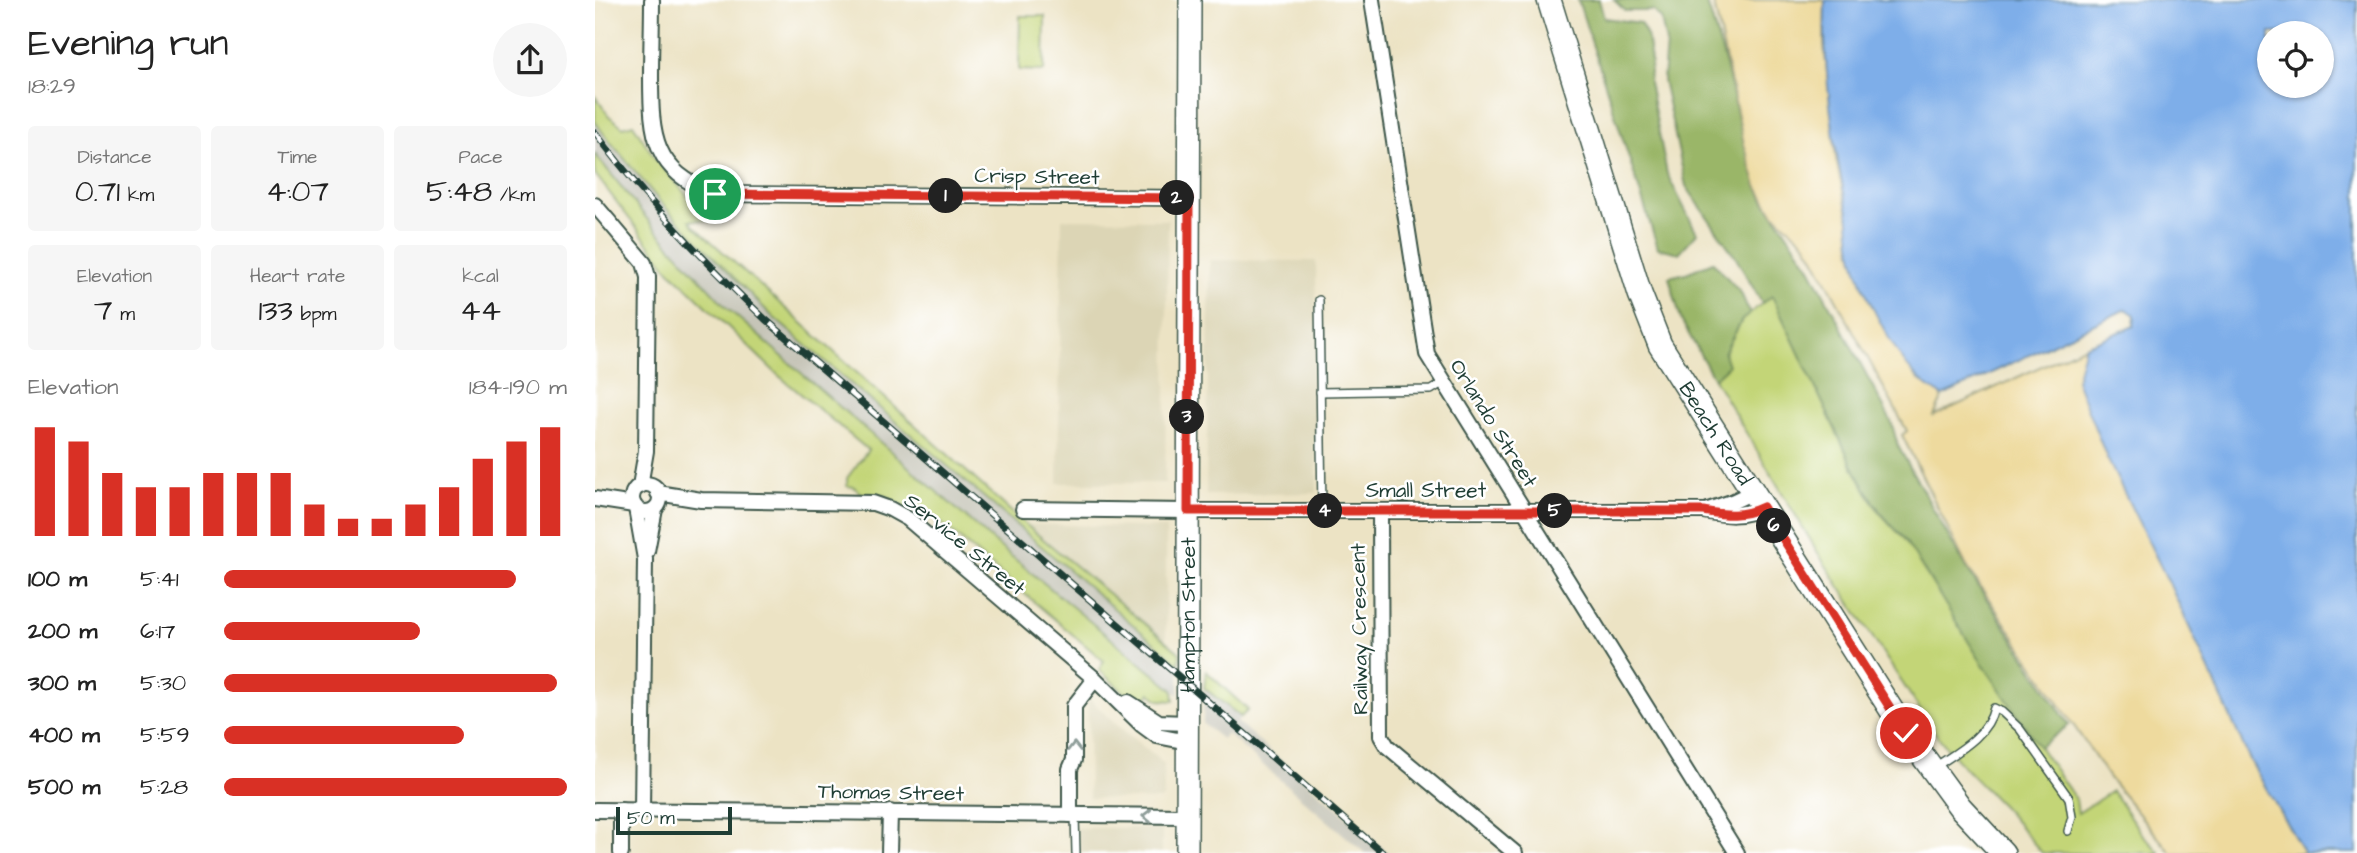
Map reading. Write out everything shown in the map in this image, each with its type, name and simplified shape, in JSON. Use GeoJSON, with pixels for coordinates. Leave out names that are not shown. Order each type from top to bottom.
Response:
{"type":"FeatureCollection","features":[{"type":"Feature","properties":{"kind":"main road","name":"Hampton Street"},"geometry":{"type":"LineString","coordinates":[[1187,853],[1191,0]]}},
{"type":"Feature","properties":{"kind":"main road","name":"Beach Road"},"geometry":{"type":"LineString","coordinates":[[1549,0],[1649,319],[1668,358],[1906,733],[1960,807],[2003,853]]}},
{"type":"Feature","properties":{"kind":"street","name":"Crisp Street"},"geometry":{"type":"LineString","coordinates":[[652,0],[651,115],[656,144],[677,172],[690,183],[715,194],[1189,198]]}},
{"type":"Feature","properties":{"kind":"street","name":"Orlando Street"},"geometry":{"type":"LineString","coordinates":[[1372,0],[1427,354],[1737,853]]}},
{"type":"Feature","properties":{"kind":"street"},"geometry":{"type":"LineString","coordinates":[[595,205],[644,263],[648,277],[642,810]]}},
{"type":"Feature","properties":{"kind":"street","name":"Service Street"},"geometry":{"type":"LineString","coordinates":[[595,499],[873,503],[890,509],[908,519],[1095,679],[1142,725],[1157,736],[1187,732]]}},
{"type":"Feature","properties":{"kind":"street","name":"Small Street"},"geometry":{"type":"LineString","coordinates":[[1023,509],[1703,511],[1743,515],[1758,500]]}},
{"type":"Feature","properties":{"kind":"street","name":"Railway Crescent"},"geometry":{"type":"LineString","coordinates":[[1380,512],[1381,736],[1387,746],[1515,853]]}},
{"type":"Feature","properties":{"kind":"street"},"geometry":{"type":"LineString","coordinates":[[1073,815],[1070,769],[1074,760],[1074,706],[1095,679]]}},
{"type":"Feature","properties":{"kind":"street","name":"Thomas Street"},"geometry":{"type":"LineString","coordinates":[[595,810],[1187,816]]}},
{"type":"Feature","properties":{"kind":"street"},"geometry":{"type":"LineString","coordinates":[[621,810],[621,853]]}},
{"type":"Feature","properties":{"kind":"street"},"geometry":{"type":"LineString","coordinates":[[889,853],[890,812]]}},
{"type":"Feature","properties":{"kind":"lane"},"geometry":{"type":"LineString","coordinates":[[1319,300],[1322,511]]}},
{"type":"Feature","properties":{"kind":"lane"},"geometry":{"type":"LineString","coordinates":[[1320,392],[1431,390],[1444,382]]}},
{"type":"Feature","properties":{"kind":"lane"},"geometry":{"type":"LineString","coordinates":[[1932,770],[1987,726],[1994,708],[2020,729],[2069,798],[2072,817],[2068,831]]}},
{"type":"Feature","properties":{"kind":"lane"},"geometry":{"type":"LineString","coordinates":[[1073,815],[1076,853]]}},
{"type":"Feature","properties":{"kind":"shaded area"},"geometry":{"type":"Polygon","coordinates":[[[595,121],[661,203],[773,317],[1179,664],[1179,695],[993,541],[727,308],[656,230],[595,155],[595,121]]]}},
{"type":"Feature","properties":{"kind":"shaded area"},"geometry":{"type":"Polygon","coordinates":[[[1062,219],[1168,220],[1165,483],[1058,483],[1062,219]]]}},
{"type":"Feature","properties":{"kind":"shaded area"},"geometry":{"type":"Polygon","coordinates":[[[1210,260],[1316,261],[1317,493],[1206,495],[1210,260]]]}},
{"type":"Feature","properties":{"kind":"shaded area"},"geometry":{"type":"Polygon","coordinates":[[[1025,524],[1166,528],[1166,643],[1025,524]]]}},
{"type":"Feature","properties":{"kind":"shaded area"},"geometry":{"type":"Polygon","coordinates":[[[1204,688],[1241,717],[1237,722],[1389,853],[1365,853],[1227,734],[1222,739],[1203,724],[1204,688]]]}},
{"type":"Feature","properties":{"kind":"shaded area"},"geometry":{"type":"Polygon","coordinates":[[[1088,697],[1113,722],[1164,764],[1164,797],[1160,800],[1089,798],[1088,697]]]}},
{"type":"Feature","properties":{"kind":"shaded area"},"geometry":{"type":"Polygon","coordinates":[[[1073,828],[1162,828],[1162,853],[1073,853],[1073,828]]]}},
{"type":"Feature","properties":{"kind":"green space"},"geometry":{"type":"Polygon","coordinates":[[[1578,0],[1599,0],[1604,18],[1640,23],[1647,36],[1651,61],[1649,82],[1667,174],[1697,233],[1679,253],[1658,248],[1578,0]]]}},
{"type":"Feature","properties":{"kind":"green space"},"geometry":{"type":"Polygon","coordinates":[[[1614,0],[1706,0],[1726,65],[1744,144],[1764,200],[1809,266],[1891,421],[1898,446],[1965,566],[2069,725],[2039,747],[1980,660],[1905,540],[1880,512],[1855,471],[1772,296],[1762,303],[1736,258],[1686,186],[1663,80],[1666,43],[1661,19],[1653,11],[1625,11],[1614,0]]]}},
{"type":"Feature","properties":{"kind":"green space"},"geometry":{"type":"Polygon","coordinates":[[[1020,16],[1045,16],[1044,71],[1019,70],[1020,16]]]}},
{"type":"Feature","properties":{"kind":"green space"},"geometry":{"type":"Polygon","coordinates":[[[595,96],[609,116],[623,127],[633,124],[656,160],[698,208],[709,208],[712,221],[690,220],[693,225],[1025,524],[1180,653],[1179,664],[773,317],[661,203],[603,133],[595,121],[595,96]]]}},
{"type":"Feature","properties":{"kind":"green space"},"geometry":{"type":"Polygon","coordinates":[[[595,154],[656,230],[727,308],[993,541],[1173,690],[1174,701],[1159,700],[1150,693],[1139,706],[1099,670],[1104,661],[923,508],[912,513],[886,496],[860,493],[854,487],[847,486],[847,478],[868,450],[778,375],[669,270],[595,174],[595,154]]]}},
{"type":"Feature","properties":{"kind":"green space"},"geometry":{"type":"Polygon","coordinates":[[[1713,262],[1741,293],[1750,314],[1742,320],[1724,353],[1728,366],[1714,379],[1681,320],[1669,277],[1713,262]]]}},
{"type":"Feature","properties":{"kind":"green space"},"geometry":{"type":"Polygon","coordinates":[[[1772,295],[1855,471],[1879,512],[1905,540],[2076,800],[2078,813],[2112,791],[2142,834],[2160,853],[2042,853],[1935,733],[1823,561],[1714,379],[1728,366],[1724,354],[1742,320],[1772,295]]]}},
{"type":"Feature","properties":{"kind":"green space"},"geometry":{"type":"Polygon","coordinates":[[[1206,671],[1248,710],[1241,717],[1204,688],[1206,671]]]}},
{"type":"Feature","properties":{"kind":"sand"},"geometry":{"type":"Polygon","coordinates":[[[1713,0],[1825,0],[1824,44],[1836,159],[1850,223],[1851,249],[1864,287],[1918,379],[1943,396],[1934,416],[2085,346],[2076,380],[2107,458],[2171,587],[2251,762],[2304,853],[2171,853],[2109,778],[1966,565],[1902,435],[1907,431],[1813,256],[1805,243],[1773,213],[1757,186],[1744,144],[1713,0]]]}},
{"type":"Feature","properties":{"kind":"water"},"geometry":{"type":"Polygon","coordinates":[[[1825,0],[2357,0],[2357,853],[2304,853],[2251,762],[2171,587],[2107,458],[2076,380],[2085,346],[2134,326],[2135,315],[2126,309],[1943,396],[1920,380],[1907,366],[1887,335],[1855,264],[1837,156],[1825,53],[1825,0]]]}},
{"type":"Feature","properties":{"kind":"railway"},"geometry":{"type":"LineString","coordinates":[[595,132],[634,182],[676,229],[765,319],[1383,853]]}},
{"type":"Feature","properties":{"kind":"route"},"geometry":{"type":"LineString","coordinates":[[715,194],[1189,198],[1188,511],[1703,511],[1736,515],[1748,514],[1763,507],[1906,733]]}}]}
